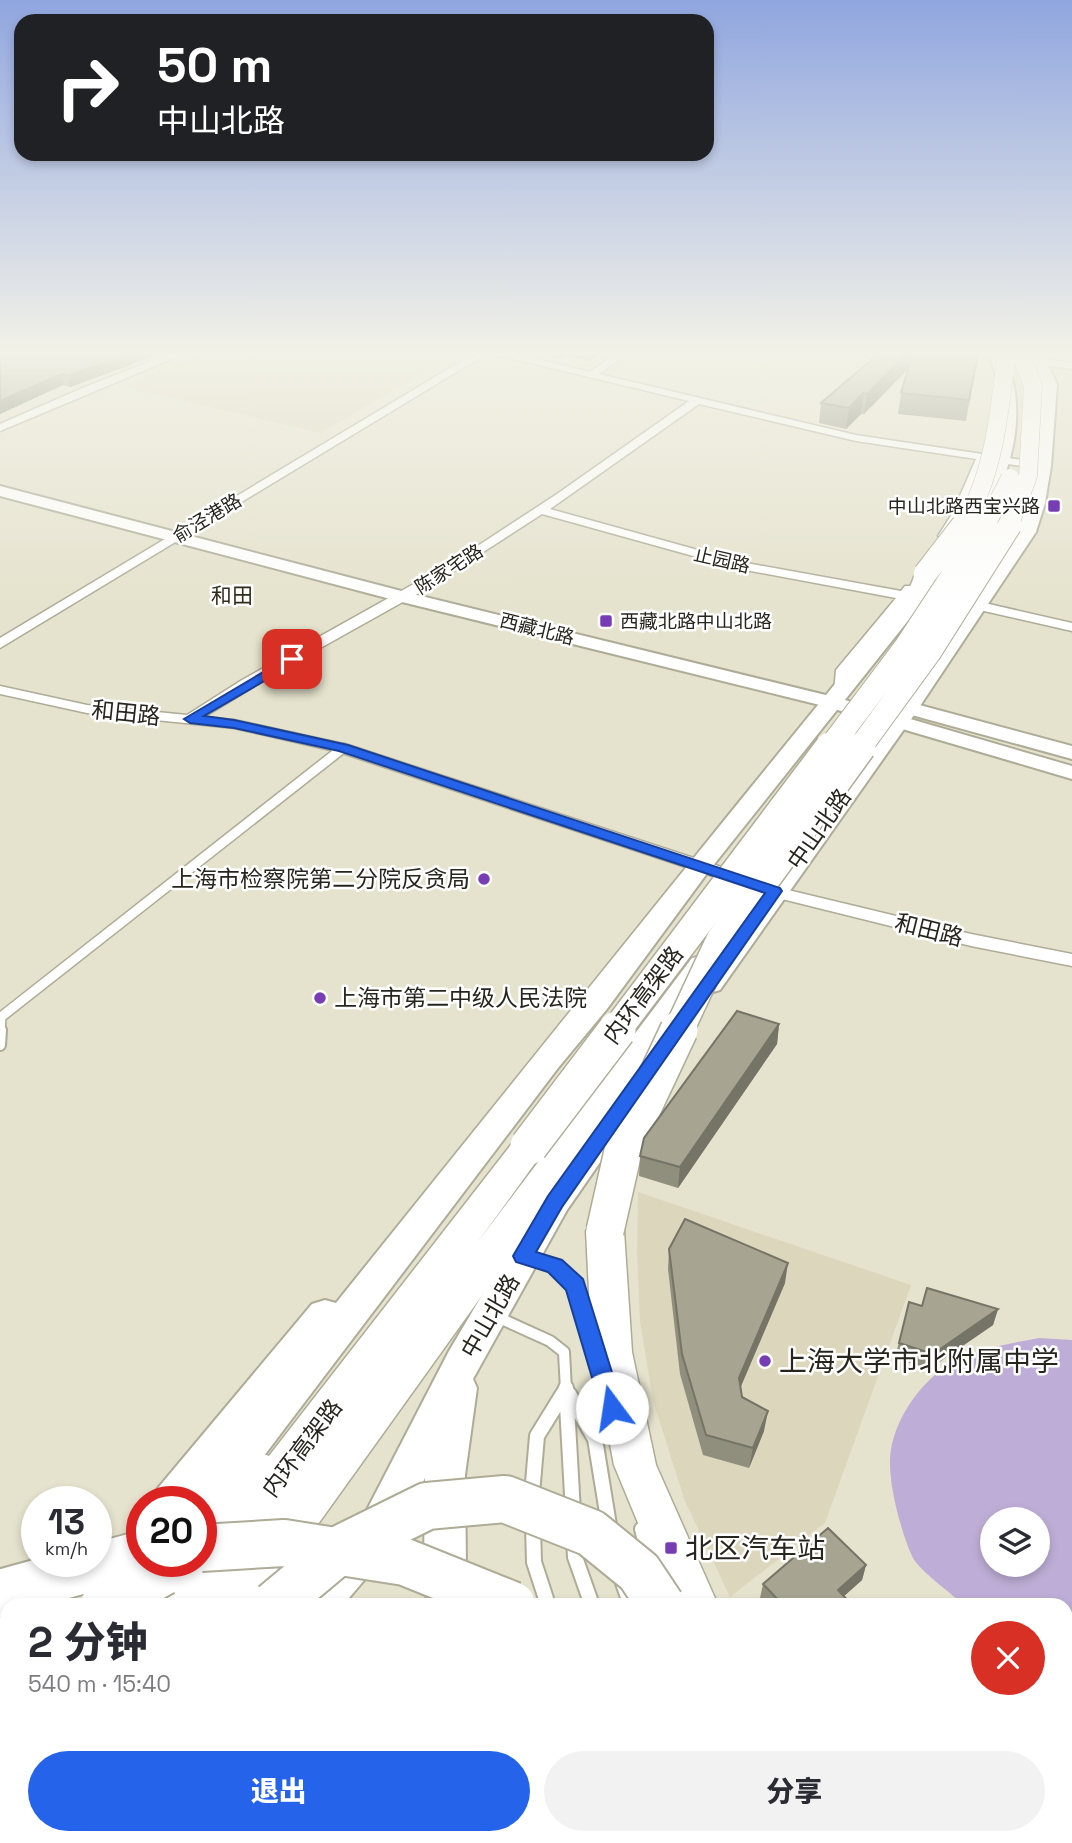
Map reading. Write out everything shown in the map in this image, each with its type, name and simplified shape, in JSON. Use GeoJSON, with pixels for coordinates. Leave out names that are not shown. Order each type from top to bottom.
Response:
{"type":"FeatureCollection","features":[{"type":"Feature","properties":{"kind":"highway"},"geometry":{"type":"LineString","coordinates":[[911,598],[925,574],[964,522],[981,488],[992,455],[994,436]]}},
{"type":"Feature","properties":{"kind":"highway","name":"内环高架路"},"geometry":{"type":"LineString","coordinates":[[217,1500],[529,1146],[905,648],[987,524],[1012,473],[1014,436]]}},
{"type":"Feature","properties":{"kind":"highway","name":"内环高架路"},"geometry":{"type":"LineString","coordinates":[[237,1598],[929,653],[1010,525],[1028,476],[1030,436]]}},
{"type":"Feature","properties":{"kind":"highway"},"geometry":{"type":"LineString","coordinates":[[692,1598],[635,1465],[612,1352],[605,1231],[624,1147],[721,940]]}},
{"type":"Feature","properties":{"kind":"highway"},"geometry":{"type":"LineString","coordinates":[[217,1519],[234,1503],[529,1146]]}},
{"type":"Feature","properties":{"kind":"highway"},"geometry":{"type":"LineString","coordinates":[[282,1598],[342,1548],[427,1506],[505,1499],[591,1533],[639,1572],[656,1598]]}},
{"type":"Feature","properties":{"kind":"highway"},"geometry":{"type":"LineString","coordinates":[[217,1547],[284,1543],[405,1562],[495,1598]]}},
{"type":"Feature","properties":{"kind":"highway"},"geometry":{"type":"LineString","coordinates":[[0,1593],[16,1587],[126,1570]]}},
{"type":"Feature","properties":{"kind":"highway"},"geometry":{"type":"LineString","coordinates":[[114,1598],[143,1577]]}},
{"type":"Feature","properties":{"kind":"highway"},"geometry":{"type":"LineString","coordinates":[[130,1598],[149,1577]]}},
{"type":"Feature","properties":{"kind":"main road"},"geometry":{"type":"LineString","coordinates":[[216,1486],[547,1060],[596,1002],[699,866],[973,521],[990,489],[991,459],[1000,436]]}},
{"type":"Feature","properties":{"kind":"main road","name":"中山北路"},"geometry":{"type":"LineString","coordinates":[[320,1598],[375,1536],[462,1363],[555,1201],[781,893],[1026,532],[1036,503],[1045,436]]}},
{"type":"Feature","properties":{"kind":"main road","name":"西藏北路"},"geometry":{"type":"LineString","coordinates":[[0,477],[601,627],[901,714],[1072,753]]}},
{"type":"Feature","properties":{"kind":"main road","name":"西藏北路"},"geometry":{"type":"LineString","coordinates":[[0,491],[404,597],[836,696]]}},
{"type":"Feature","properties":{"kind":"main road","name":"西藏北路"},"geometry":{"type":"LineString","coordinates":[[901,714],[1072,774]]}},
{"type":"Feature","properties":{"kind":"main road"},"geometry":{"type":"LineString","coordinates":[[186,1486],[496,1107],[547,1060]]}},
{"type":"Feature","properties":{"kind":"main road"},"geometry":{"type":"LineString","coordinates":[[448,1598],[445,1568],[445,1475],[462,1363]]}},
{"type":"Feature","properties":{"kind":"main road"},"geometry":{"type":"LineString","coordinates":[[102,1598],[139,1577]]}},
{"type":"Feature","properties":{"kind":"street","name":"俞泾港路"},"geometry":{"type":"LineString","coordinates":[[0,644],[345,436]]}},
{"type":"Feature","properties":{"kind":"street","name":"陈家宅路"},"geometry":{"type":"LineString","coordinates":[[190,719],[225,696],[425,585],[543,511],[647,436]]}},
{"type":"Feature","properties":{"kind":"street"},"geometry":{"type":"LineString","coordinates":[[850,436],[1042,466]]}},
{"type":"Feature","properties":{"kind":"street","name":"止园路"},"geometry":{"type":"LineString","coordinates":[[543,511],[740,565],[911,598]]}},
{"type":"Feature","properties":{"kind":"street"},"geometry":{"type":"LineString","coordinates":[[976,605],[1072,627]]}},
{"type":"Feature","properties":{"kind":"street","name":"和田路"},"geometry":{"type":"LineString","coordinates":[[0,690],[87,709],[234,724],[343,748],[781,893],[971,940],[1072,960]]}},
{"type":"Feature","properties":{"kind":"lane"},"geometry":{"type":"LineString","coordinates":[[0,1045],[1,1017],[343,748]]}},
{"type":"Feature","properties":{"kind":"lane"},"geometry":{"type":"LineString","coordinates":[[523,1256],[555,1266],[575,1285],[598,1356]]}},
{"type":"Feature","properties":{"kind":"lane"},"geometry":{"type":"LineString","coordinates":[[491,1314],[550,1341],[564,1352],[572,1453],[575,1557],[590,1598]]}},
{"type":"Feature","properties":{"kind":"lane"},"geometry":{"type":"LineString","coordinates":[[602,1369],[634,1496]]}},
{"type":"Feature","properties":{"kind":"lane"},"geometry":{"type":"LineString","coordinates":[[546,1598],[534,1562],[532,1470],[537,1436],[566,1389]]}},
{"type":"Feature","properties":{"kind":"lane"},"geometry":{"type":"LineString","coordinates":[[566,1389],[595,1439],[611,1543],[629,1598]]}},
{"type":"Feature","properties":{"kind":"lane"},"geometry":{"type":"LineString","coordinates":[[640,1521],[650,1559],[670,1598]]}},
{"type":"Feature","properties":{"kind":"shaded area","name":"上海大学市北附属中学"},"geometry":{"type":"Polygon","coordinates":[[[638,1192],[911,1285],[825,1523],[730,1597],[685,1501],[653,1401],[640,1321],[638,1192]]]}},
{"type":"Feature","properties":{"kind":"shaded area"},"geometry":{"type":"Polygon","coordinates":[[[1039,1338],[1072,1340],[1072,1598],[956,1598],[929,1576],[913,1558],[900,1523],[891,1482],[892,1444],[904,1414],[923,1386],[948,1365],[970,1354],[1039,1338]]]}},
{"type":"Feature","properties":{"kind":"building"},"geometry":{"type":"Polygon","coordinates":[[[737,1011],[779,1024],[680,1167],[640,1156],[644,1138],[737,1011]]]}},
{"type":"Feature","properties":{"kind":"building"},"geometry":{"type":"Polygon","coordinates":[[[685,1219],[788,1263],[739,1378],[742,1397],[768,1411],[753,1448],[706,1435],[682,1354],[669,1249],[685,1219]]]}},
{"type":"Feature","properties":{"kind":"building"},"geometry":{"type":"Polygon","coordinates":[[[927,1288],[998,1309],[933,1354],[899,1343],[909,1302],[922,1306],[927,1288]]]}},
{"type":"Feature","properties":{"kind":"building"},"geometry":{"type":"Polygon","coordinates":[[[828,1528],[866,1565],[838,1590],[845,1598],[776,1598],[763,1584],[828,1528]]]}},
{"type":"Feature","properties":{"kind":"place","name":"中山北路西宝兴路"},"geometry":{"type":"Point","coordinates":[1054,506]}},
{"type":"Feature","properties":{"kind":"place","name":"西藏北路中山北路"},"geometry":{"type":"Point","coordinates":[606,621]}},
{"type":"Feature","properties":{"kind":"place","name":"上海市检察院第二分院反贪局"},"geometry":{"type":"Point","coordinates":[484,879]}},
{"type":"Feature","properties":{"kind":"place","name":"上海市第二中级人民法院"},"geometry":{"type":"Point","coordinates":[320,998]}},
{"type":"Feature","properties":{"kind":"place","name":"上海大学市北附属中学"},"geometry":{"type":"Point","coordinates":[765,1361]}},
{"type":"Feature","properties":{"kind":"place","name":"北区汽车站"},"geometry":{"type":"Point","coordinates":[671,1548]}},
{"type":"Feature","properties":{"kind":"district","name":"和田"},"geometry":{"type":"Point","coordinates":[232,595]}},
{"type":"Feature","properties":{"kind":"route"},"geometry":{"type":"LineString","coordinates":[[292,659],[190,719],[271,731],[343,748],[775,891],[555,1201],[523,1256],[555,1266],[575,1285],[612,1408]]}}]}
